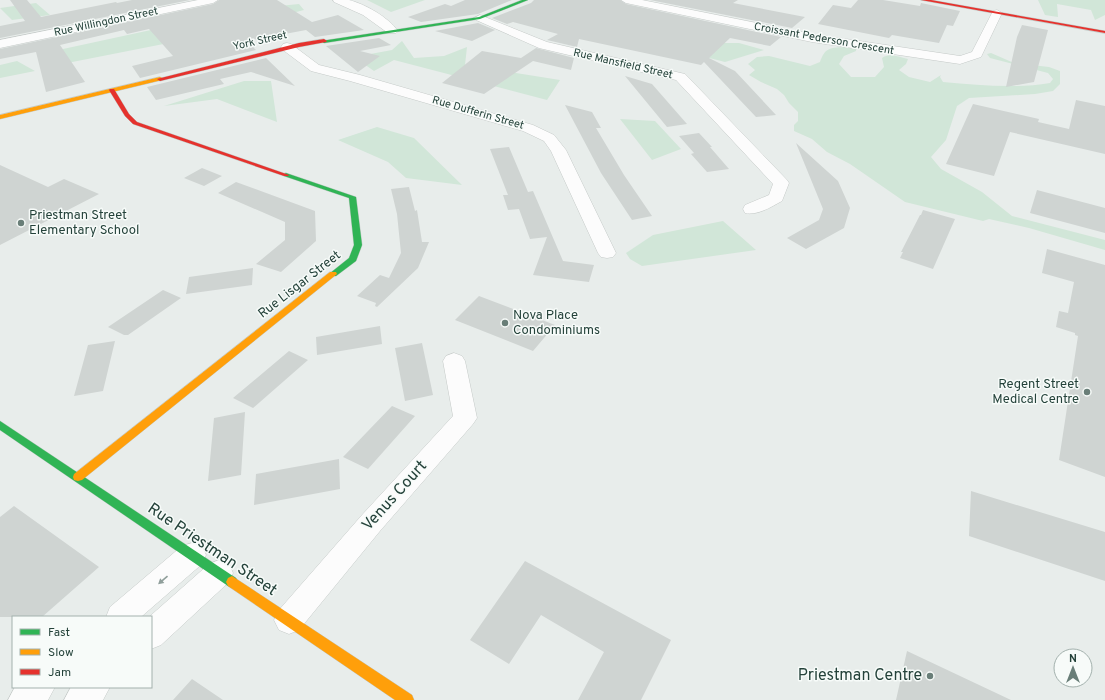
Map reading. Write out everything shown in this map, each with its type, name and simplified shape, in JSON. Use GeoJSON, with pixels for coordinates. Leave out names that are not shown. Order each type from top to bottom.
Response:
{"type":"FeatureCollection","features":[{"type":"Feature","properties":{"kind":"street","name":"Rue Willingdon Street"},"geometry":{"type":"LineString","coordinates":[[0,44],[213,0]]}},
{"type":"Feature","properties":{"kind":"street"},"geometry":{"type":"LineString","coordinates":[[338,0],[375,16],[392,30]]}},
{"type":"Feature","properties":{"kind":"street","name":"York Street"},"geometry":{"type":"LineString","coordinates":[[0,117],[287,47],[392,30],[480,18],[526,0]]}},
{"type":"Feature","properties":{"kind":"street","name":"Croissant Pederson Crescent"},"geometry":{"type":"LineString","coordinates":[[626,0],[812,38],[948,59],[972,57],[977,54],[997,13]]}},
{"type":"Feature","properties":{"kind":"street"},"geometry":{"type":"LineString","coordinates":[[923,0],[1105,32]]}},
{"type":"Feature","properties":{"kind":"street","name":"Rue Mansfield Street"},"geometry":{"type":"LineString","coordinates":[[480,18],[502,29],[543,45],[680,77],[781,183],[776,198],[751,209]]}},
{"type":"Feature","properties":{"kind":"street","name":"Rue Dufferin Street"},"geometry":{"type":"LineString","coordinates":[[287,47],[315,68],[362,79],[528,128],[549,138],[558,150],[607,253]]}},
{"type":"Feature","properties":{"kind":"street","name":"Rue Lisgar Street"},"geometry":{"type":"LineString","coordinates":[[78,478],[353,259],[358,245],[352,197],[135,123],[127,116],[112,90]]}},
{"type":"Feature","properties":{"kind":"street","name":"Venus Court"},"geometry":{"type":"LineString","coordinates":[[289,620],[371,523],[465,418],[454,361]]}},
{"type":"Feature","properties":{"kind":"street","name":"Rue Priestman Street"},"geometry":{"type":"LineString","coordinates":[[0,425],[407,700]]}},
{"type":"Feature","properties":{"kind":"street"},"geometry":{"type":"LineString","coordinates":[[121,616],[192,555]]}},
{"type":"Feature","properties":{"kind":"street"},"geometry":{"type":"LineString","coordinates":[[152,634],[219,573]]}},
{"type":"Feature","properties":{"kind":"street"},"geometry":{"type":"LineString","coordinates":[[24,700],[38,688]]}},
{"type":"Feature","properties":{"kind":"street"},"geometry":{"type":"LineString","coordinates":[[80,700],[93,688]]}},
{"type":"Feature","properties":{"kind":"green space"},"geometry":{"type":"Polygon","coordinates":[[[367,0],[425,0],[391,12],[367,0]]]}},
{"type":"Feature","properties":{"kind":"green space"},"geometry":{"type":"Polygon","coordinates":[[[1038,0],[1105,0],[1105,15],[1095,20],[1091,10],[1057,4],[1058,17],[1045,15],[1038,0]]]}},
{"type":"Feature","properties":{"kind":"green space"},"geometry":{"type":"Polygon","coordinates":[[[36,3],[50,15],[12,20],[0,8],[36,3]]]}},
{"type":"Feature","properties":{"kind":"green space"},"geometry":{"type":"Polygon","coordinates":[[[299,4],[304,10],[199,37],[47,67],[63,49],[248,9],[299,4]]]}},
{"type":"Feature","properties":{"kind":"green space"},"geometry":{"type":"Polygon","coordinates":[[[402,41],[414,58],[444,56],[467,47],[465,65],[560,80],[547,100],[394,60],[374,71],[354,57],[392,50],[402,41]]]}},
{"type":"Feature","properties":{"kind":"green space"},"geometry":{"type":"Polygon","coordinates":[[[698,43],[739,43],[764,50],[725,62],[686,52],[698,43]]]}},
{"type":"Feature","properties":{"kind":"green space"},"geometry":{"type":"Polygon","coordinates":[[[844,47],[856,48],[856,51],[844,56],[839,64],[851,77],[875,77],[884,67],[882,58],[888,55],[908,59],[906,64],[899,70],[909,77],[930,82],[941,75],[940,77],[943,82],[997,86],[1037,85],[1050,83],[1053,79],[1048,73],[990,58],[987,54],[991,53],[1014,63],[1049,67],[1060,71],[1060,84],[1053,91],[1035,94],[969,98],[957,106],[946,140],[931,157],[941,169],[982,192],[1012,216],[1105,240],[1105,250],[1029,228],[989,219],[983,221],[905,202],[850,164],[827,152],[812,139],[794,131],[794,125],[798,121],[798,112],[777,89],[749,75],[755,70],[748,64],[757,57],[769,56],[810,66],[820,62],[826,51],[844,47]]]}},
{"type":"Feature","properties":{"kind":"green space"},"geometry":{"type":"Polygon","coordinates":[[[17,61],[35,71],[0,78],[0,65],[17,61]]]}},
{"type":"Feature","properties":{"kind":"green space"},"geometry":{"type":"Polygon","coordinates":[[[244,81],[271,81],[277,122],[217,99],[164,106],[244,81]]]}},
{"type":"Feature","properties":{"kind":"green space"},"geometry":{"type":"Polygon","coordinates":[[[620,119],[655,121],[681,149],[652,160],[620,119]]]}},
{"type":"Feature","properties":{"kind":"green space"},"geometry":{"type":"Polygon","coordinates":[[[377,127],[414,138],[462,185],[406,178],[388,162],[338,140],[377,127]]]}},
{"type":"Feature","properties":{"kind":"green space"},"geometry":{"type":"Polygon","coordinates":[[[723,221],[756,250],[642,266],[630,259],[626,253],[653,235],[723,221]]]}},
{"type":"Feature","properties":{"kind":"building"},"geometry":{"type":"Polygon","coordinates":[[[10,0],[27,0],[41,17],[132,0],[190,0],[0,38],[0,26],[25,21],[10,0]]]}},
{"type":"Feature","properties":{"kind":"building"},"geometry":{"type":"Polygon","coordinates":[[[219,0],[277,0],[312,22],[338,15],[364,30],[315,37],[306,30],[247,41],[256,50],[140,78],[132,66],[173,56],[149,29],[127,34],[124,30],[60,45],[85,82],[46,92],[36,52],[0,59],[0,49],[213,4],[219,0]]]}},
{"type":"Feature","properties":{"kind":"building"},"geometry":{"type":"Polygon","coordinates":[[[465,0],[512,0],[478,14],[421,22],[408,17],[445,4],[451,6],[465,0]]]}},
{"type":"Feature","properties":{"kind":"building"},"geometry":{"type":"Polygon","coordinates":[[[534,0],[620,0],[626,4],[781,37],[770,46],[730,38],[709,58],[735,71],[776,115],[756,117],[704,62],[701,65],[579,39],[577,47],[547,40],[558,34],[513,22],[507,24],[492,18],[531,3],[534,0]]]}},
{"type":"Feature","properties":{"kind":"building"},"geometry":{"type":"Polygon","coordinates":[[[650,0],[738,0],[733,3],[805,17],[792,28],[650,0]]]}},
{"type":"Feature","properties":{"kind":"building"},"geometry":{"type":"Polygon","coordinates":[[[858,0],[883,0],[920,6],[921,3],[960,11],[953,26],[947,25],[939,43],[892,35],[889,38],[818,24],[833,5],[851,8],[858,0]]]}},
{"type":"Feature","properties":{"kind":"building"},"geometry":{"type":"Polygon","coordinates":[[[478,23],[495,30],[472,41],[435,31],[478,23]]]}},
{"type":"Feature","properties":{"kind":"building"},"geometry":{"type":"Polygon","coordinates":[[[1022,25],[1048,30],[1034,82],[1006,87],[1017,37],[1022,25]]]}},
{"type":"Feature","properties":{"kind":"building"},"geometry":{"type":"Polygon","coordinates":[[[379,38],[391,45],[360,51],[380,56],[358,72],[326,46],[379,38]]]}},
{"type":"Feature","properties":{"kind":"building"},"geometry":{"type":"Polygon","coordinates":[[[536,48],[574,58],[571,70],[533,61],[484,94],[442,83],[482,51],[521,58],[536,48]]]}},
{"type":"Feature","properties":{"kind":"building"},"geometry":{"type":"Polygon","coordinates":[[[266,58],[295,86],[251,72],[220,79],[224,84],[156,100],[147,87],[266,58]]]}},
{"type":"Feature","properties":{"kind":"building"},"geometry":{"type":"Polygon","coordinates":[[[625,76],[652,84],[687,124],[667,127],[625,76]]]}},
{"type":"Feature","properties":{"kind":"building"},"geometry":{"type":"Polygon","coordinates":[[[1076,100],[1105,106],[1105,154],[1010,132],[994,176],[946,164],[973,104],[1039,119],[1038,122],[1069,129],[1076,100]]]}},
{"type":"Feature","properties":{"kind":"building"},"geometry":{"type":"Polygon","coordinates":[[[565,105],[592,112],[601,128],[596,128],[624,175],[652,216],[632,220],[601,173],[565,105]]]}},
{"type":"Feature","properties":{"kind":"building"},"geometry":{"type":"Polygon","coordinates":[[[699,133],[729,169],[707,172],[691,154],[694,153],[679,136],[699,133]]]}},
{"type":"Feature","properties":{"kind":"building"},"geometry":{"type":"Polygon","coordinates":[[[796,143],[838,181],[850,208],[844,228],[806,249],[787,238],[819,220],[823,209],[796,143]]]}},
{"type":"Feature","properties":{"kind":"building"},"geometry":{"type":"Polygon","coordinates":[[[509,147],[528,192],[533,191],[563,261],[594,265],[589,282],[533,275],[547,237],[530,239],[519,209],[508,210],[503,195],[508,195],[490,149],[509,147]]]}},
{"type":"Feature","properties":{"kind":"building","name":"Priestman Street Elementary School"},"geometry":{"type":"Polygon","coordinates":[[[0,165],[48,187],[64,179],[99,194],[0,245],[0,165]]]}},
{"type":"Feature","properties":{"kind":"building"},"geometry":{"type":"Polygon","coordinates":[[[202,168],[222,176],[204,186],[184,178],[202,168]]]}},
{"type":"Feature","properties":{"kind":"building"},"geometry":{"type":"Polygon","coordinates":[[[236,182],[315,211],[316,241],[281,272],[256,264],[285,240],[285,222],[218,193],[236,182]]]}},
{"type":"Feature","properties":{"kind":"building"},"geometry":{"type":"Polygon","coordinates":[[[409,187],[415,211],[417,210],[422,242],[429,242],[418,268],[377,307],[375,306],[376,303],[357,296],[380,275],[389,278],[401,253],[397,214],[391,189],[409,187]]]}},
{"type":"Feature","properties":{"kind":"building"},"geometry":{"type":"Polygon","coordinates":[[[1037,190],[1105,208],[1105,233],[1030,213],[1037,190]]]}},
{"type":"Feature","properties":{"kind":"building"},"geometry":{"type":"Polygon","coordinates":[[[923,210],[955,219],[933,269],[900,258],[903,252],[901,252],[923,210]]]}},
{"type":"Feature","properties":{"kind":"building"},"geometry":{"type":"Polygon","coordinates":[[[1047,249],[1105,265],[1105,477],[1059,460],[1078,336],[1075,335],[1075,333],[1056,327],[1059,311],[1068,313],[1074,282],[1042,273],[1047,249]]]}},
{"type":"Feature","properties":{"kind":"building"},"geometry":{"type":"Polygon","coordinates":[[[253,268],[252,285],[186,294],[189,277],[253,268]]]}},
{"type":"Feature","properties":{"kind":"building"},"geometry":{"type":"Polygon","coordinates":[[[163,290],[181,298],[128,335],[124,335],[108,327],[163,290]]]}},
{"type":"Feature","properties":{"kind":"building","name":"Nova Place Condominiums"},"geometry":{"type":"Polygon","coordinates":[[[479,296],[555,325],[533,351],[455,320],[479,296]]]}},
{"type":"Feature","properties":{"kind":"building"},"geometry":{"type":"Polygon","coordinates":[[[380,326],[382,344],[317,355],[316,337],[380,326]]]}},
{"type":"Feature","properties":{"kind":"building"},"geometry":{"type":"Polygon","coordinates":[[[115,341],[103,391],[74,396],[88,345],[115,341]]]}},
{"type":"Feature","properties":{"kind":"building"},"geometry":{"type":"Polygon","coordinates":[[[422,343],[433,395],[405,401],[395,348],[422,343]]]}},
{"type":"Feature","properties":{"kind":"building"},"geometry":{"type":"Polygon","coordinates":[[[289,351],[308,360],[253,408],[233,398],[289,351]]]}},
{"type":"Feature","properties":{"kind":"building"},"geometry":{"type":"Polygon","coordinates":[[[392,406],[415,416],[368,469],[343,457],[392,406]]]}},
{"type":"Feature","properties":{"kind":"building"},"geometry":{"type":"Polygon","coordinates":[[[245,412],[241,475],[208,481],[214,418],[245,412]]]}},
{"type":"Feature","properties":{"kind":"building"},"geometry":{"type":"Polygon","coordinates":[[[339,459],[340,489],[254,505],[256,474],[339,459]]]}},
{"type":"Feature","properties":{"kind":"building"},"geometry":{"type":"Polygon","coordinates":[[[971,491],[1105,532],[1105,581],[969,536],[971,491]]]}},
{"type":"Feature","properties":{"kind":"building"},"geometry":{"type":"Polygon","coordinates":[[[14,506],[99,567],[43,616],[0,617],[0,517],[14,506]]]}},
{"type":"Feature","properties":{"kind":"building"},"geometry":{"type":"Polygon","coordinates":[[[525,561],[671,640],[641,700],[578,700],[604,652],[541,615],[509,664],[470,640],[525,561]]]}},
{"type":"Feature","properties":{"kind":"building","name":"Priestman Centre"},"geometry":{"type":"Polygon","coordinates":[[[907,651],[1011,700],[896,700],[907,651]]]}},
{"type":"Feature","properties":{"kind":"building"},"geometry":{"type":"Polygon","coordinates":[[[192,679],[223,700],[173,700],[192,679]]]}},
{"type":"Feature","properties":{"kind":"traffic: fast"},"geometry":{"type":"LineString","coordinates":[[324,41],[480,18],[526,0]]}},
{"type":"Feature","properties":{"kind":"traffic: fast"},"geometry":{"type":"LineString","coordinates":[[286,175],[352,197],[358,245],[353,259],[333,274]]}},
{"type":"Feature","properties":{"kind":"traffic: fast"},"geometry":{"type":"LineString","coordinates":[[0,425],[232,582]]}},
{"type":"Feature","properties":{"kind":"traffic: slow"},"geometry":{"type":"LineString","coordinates":[[0,117],[160,79]]}},
{"type":"Feature","properties":{"kind":"traffic: slow"},"geometry":{"type":"LineString","coordinates":[[78,477],[333,274]]}},
{"type":"Feature","properties":{"kind":"traffic: slow"},"geometry":{"type":"LineString","coordinates":[[232,582],[407,700]]}},
{"type":"Feature","properties":{"kind":"traffic: jam"},"geometry":{"type":"LineString","coordinates":[[923,0],[1105,32]]}},
{"type":"Feature","properties":{"kind":"traffic: jam"},"geometry":{"type":"LineString","coordinates":[[160,79],[299,45],[324,41]]}},
{"type":"Feature","properties":{"kind":"traffic: jam"},"geometry":{"type":"LineString","coordinates":[[112,90],[127,115],[135,123],[286,175]]}},
{"type":"Feature","properties":{"kind":"place","name":"Priestman Street Elementary School"},"geometry":{"type":"Point","coordinates":[21,223]}},
{"type":"Feature","properties":{"kind":"place","name":"Nova Place Condominiums"},"geometry":{"type":"Point","coordinates":[505,323]}},
{"type":"Feature","properties":{"kind":"place","name":"Regent Street Medical Centre"},"geometry":{"type":"Point","coordinates":[1087,392]}},
{"type":"Feature","properties":{"kind":"place","name":"Priestman Centre"},"geometry":{"type":"Point","coordinates":[930,676]}}]}
